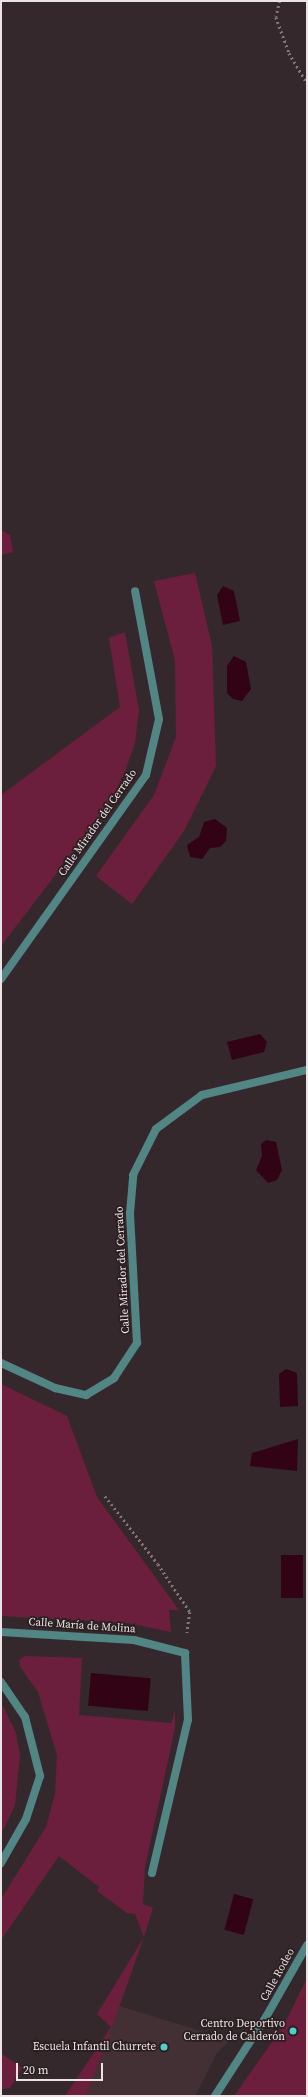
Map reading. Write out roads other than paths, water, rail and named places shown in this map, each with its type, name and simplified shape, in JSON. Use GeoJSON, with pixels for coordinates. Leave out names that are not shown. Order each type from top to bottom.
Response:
{"type":"FeatureCollection","features":[{"type":"Feature","properties":{"kind":"street","name":"Calle Mirador del Cerrado"},"geometry":{"type":"LineString","coordinates":[[1,979],[146,775],[159,719],[136,591]]}},
{"type":"Feature","properties":{"kind":"street","name":"Calle Mirador del Cerrado"},"geometry":{"type":"LineString","coordinates":[[1,1363],[55,1388],[86,1395],[114,1378],[138,1344],[130,1213],[133,1175],[156,1129],[202,1095],[307,1070]]}},
{"type":"Feature","properties":{"kind":"street","name":"Calle María de Molina"},"geometry":{"type":"LineString","coordinates":[[1,1632],[134,1640],[184,1653],[188,1720],[152,1873]]}},
{"type":"Feature","properties":{"kind":"street"},"geometry":{"type":"LineString","coordinates":[[1,1682],[25,1717],[40,1776],[26,1819],[1,1863]]}},
{"type":"Feature","properties":{"kind":"street","name":"Calle Rodeo"},"geometry":{"type":"LineString","coordinates":[[215,2096],[266,2017],[307,1944]]}},
{"type":"Feature","properties":{"kind":"place","name":"Centro Deportivo Cerrado de Calderón"},"geometry":{"type":"Point","coordinates":[293,2031]}},
{"type":"Feature","properties":{"kind":"place","name":"Escuela Infantil Churrete"},"geometry":{"type":"Point","coordinates":[164,2047]}}]}
